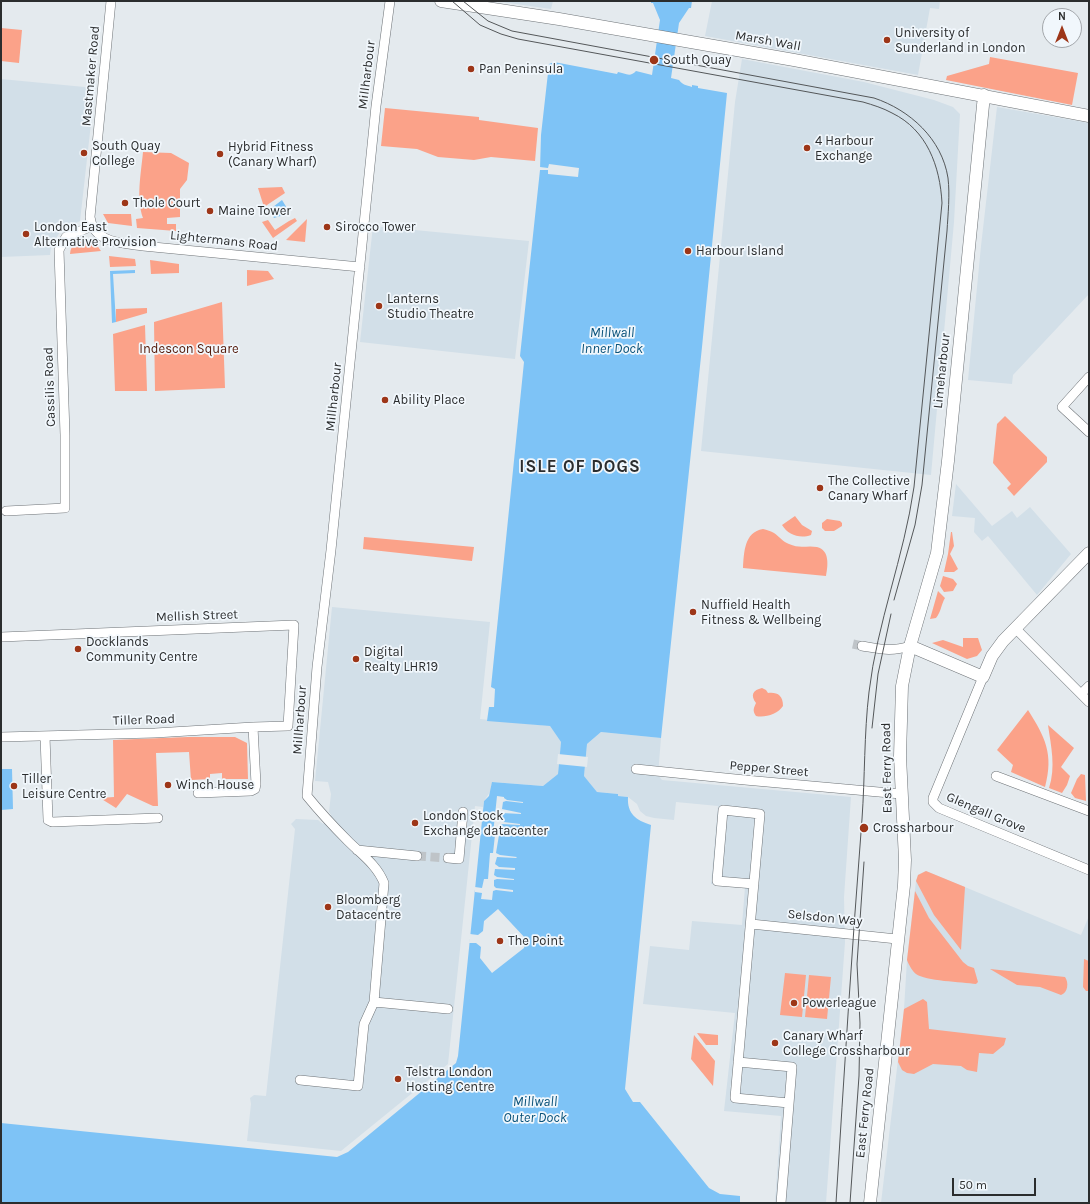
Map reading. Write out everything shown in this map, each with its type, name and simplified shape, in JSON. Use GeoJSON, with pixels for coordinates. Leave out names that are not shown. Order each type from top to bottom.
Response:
{"type":"FeatureCollection","features":[{"type":"Feature","properties":{"kind":"street","name":"Mastmaker Road"},"geometry":{"type":"LineString","coordinates":[[92,226],[90,217],[111,1]]}},
{"type":"Feature","properties":{"kind":"street","name":"Millharbour"},"geometry":{"type":"LineString","coordinates":[[357,850],[327,820],[307,796],[317,667],[332,550],[376,106],[390,1]]}},
{"type":"Feature","properties":{"kind":"street","name":"Marsh Wall"},"geometry":{"type":"LineString","coordinates":[[441,1],[559,19],[794,60],[1089,116]]}},
{"type":"Feature","properties":{"kind":"street","name":"Limeharbour"},"geometry":{"type":"LineString","coordinates":[[910,646],[937,553],[984,95]]}},
{"type":"Feature","properties":{"kind":"street","name":"Lightermans Road"},"geometry":{"type":"LineString","coordinates":[[92,226],[99,235],[112,242],[360,267]]}},
{"type":"Feature","properties":{"kind":"street","name":"Cassilis Road"},"geometry":{"type":"LineString","coordinates":[[6,511],[65,508],[65,429],[59,250],[66,237],[92,226]]}},
{"type":"Feature","properties":{"kind":"street"},"geometry":{"type":"LineString","coordinates":[[1089,377],[1062,407],[1089,432]]}},
{"type":"Feature","properties":{"kind":"street"},"geometry":{"type":"LineString","coordinates":[[862,646],[889,650],[898,650],[910,646],[983,677],[992,656],[1003,641],[1089,553]]}},
{"type":"Feature","properties":{"kind":"street","name":"Mellish Street"},"geometry":{"type":"LineString","coordinates":[[1,637],[294,625],[288,726]]}},
{"type":"Feature","properties":{"kind":"street"},"geometry":{"type":"LineString","coordinates":[[1015,628],[1089,702]]}},
{"type":"Feature","properties":{"kind":"street","name":"East Ferry Road"},"geometry":{"type":"LineString","coordinates":[[870,1203],[897,939],[904,885],[905,860],[900,756],[902,686],[910,646]]}},
{"type":"Feature","properties":{"kind":"street","name":"Glengall Grove"},"geometry":{"type":"LineString","coordinates":[[983,677],[933,798],[933,802],[939,808],[1089,870]]}},
{"type":"Feature","properties":{"kind":"street"},"geometry":{"type":"LineString","coordinates":[[1081,694],[1089,686]]}},
{"type":"Feature","properties":{"kind":"street","name":"Tiller Road"},"geometry":{"type":"LineString","coordinates":[[1,737],[155,733],[288,726]]}},
{"type":"Feature","properties":{"kind":"street"},"geometry":{"type":"LineString","coordinates":[[198,793],[251,791],[255,789],[253,727]]}},
{"type":"Feature","properties":{"kind":"street"},"geometry":{"type":"LineString","coordinates":[[45,736],[48,820],[52,822],[158,818]]}},
{"type":"Feature","properties":{"kind":"street","name":"Pepper Street"},"geometry":{"type":"LineString","coordinates":[[636,768],[901,794]]}},
{"type":"Feature","properties":{"kind":"street"},"geometry":{"type":"LineString","coordinates":[[996,776],[1089,811]]}},
{"type":"Feature","properties":{"kind":"street"},"geometry":{"type":"LineString","coordinates":[[754,884],[717,881],[723,810],[760,814],[754,884],[750,924],[735,1098],[789,1103]]}},
{"type":"Feature","properties":{"kind":"street"},"geometry":{"type":"LineString","coordinates":[[448,858],[459,859],[463,812]]}},
{"type":"Feature","properties":{"kind":"street"},"geometry":{"type":"LineString","coordinates":[[357,850],[417,856]]}},
{"type":"Feature","properties":{"kind":"street"},"geometry":{"type":"LineString","coordinates":[[300,1080],[358,1086],[364,1024],[374,1002],[384,883],[380,873],[357,850]]}},
{"type":"Feature","properties":{"kind":"street","name":"Selsdon Way"},"geometry":{"type":"LineString","coordinates":[[750,924],[897,939]]}},
{"type":"Feature","properties":{"kind":"street"},"geometry":{"type":"LineString","coordinates":[[374,1002],[448,1009]]}},
{"type":"Feature","properties":{"kind":"street"},"geometry":{"type":"LineString","coordinates":[[738,1062],[792,1067],[781,1203]]}},
{"type":"Feature","properties":{"kind":"shaded area"},"geometry":{"type":"Polygon","coordinates":[[[495,1],[553,1],[551,9],[495,1]]]}},
{"type":"Feature","properties":{"kind":"shaded area"},"geometry":{"type":"Polygon","coordinates":[[[712,1],[940,1],[939,9],[930,8],[918,75],[705,36],[712,1]]]}},
{"type":"Feature","properties":{"kind":"shaded area"},"geometry":{"type":"Polygon","coordinates":[[[742,59],[864,82],[934,100],[953,107],[960,114],[954,222],[931,475],[701,451],[735,102],[742,59]]]}},
{"type":"Feature","properties":{"kind":"shaded area"},"geometry":{"type":"Polygon","coordinates":[[[1,79],[95,88],[80,221],[61,230],[51,247],[50,255],[1,257],[1,79]]]}},
{"type":"Feature","properties":{"kind":"shaded area"},"geometry":{"type":"Polygon","coordinates":[[[997,107],[1089,123],[1089,294],[1013,375],[1012,384],[968,380],[981,246],[997,107]]]}},
{"type":"Feature","properties":{"kind":"shaded area"},"geometry":{"type":"Polygon","coordinates":[[[373,226],[529,241],[515,359],[360,342],[373,226]]]}},
{"type":"Feature","properties":{"kind":"shaded area"},"geometry":{"type":"Polygon","coordinates":[[[956,484],[992,526],[1012,511],[1017,518],[1030,507],[1071,554],[1037,595],[988,536],[982,541],[974,532],[975,518],[952,516],[956,484]]]}},
{"type":"Feature","properties":{"kind":"shaded area"},"geometry":{"type":"Polygon","coordinates":[[[332,607],[490,622],[480,719],[550,726],[561,742],[558,774],[543,786],[493,782],[492,789],[484,801],[483,807],[475,806],[448,1064],[341,1151],[247,1141],[251,1104],[250,1098],[254,1095],[266,1096],[295,829],[291,824],[296,819],[318,820],[323,824],[331,815],[329,812],[331,794],[328,782],[315,781],[332,607]]]}},
{"type":"Feature","properties":{"kind":"shaded area"},"geometry":{"type":"Polygon","coordinates":[[[601,732],[661,738],[658,775],[662,780],[851,797],[844,897],[845,942],[826,1203],[775,1203],[781,1116],[724,1111],[735,1013],[643,1004],[650,946],[689,950],[692,921],[742,925],[745,887],[711,884],[718,806],[676,802],[674,820],[654,818],[646,816],[640,811],[637,804],[628,797],[617,796],[618,794],[597,792],[584,776],[587,744],[601,732]]]}},
{"type":"Feature","properties":{"kind":"shaded area"},"geometry":{"type":"Polygon","coordinates":[[[926,871],[1081,935],[1089,916],[1089,1203],[881,1203],[904,1009],[907,960],[916,881],[918,875],[926,871]]]}},
{"type":"Feature","properties":{"kind":"green space"},"geometry":{"type":"Polygon","coordinates":[[[1,28],[22,30],[19,63],[1,61],[1,28]]]}},
{"type":"Feature","properties":{"kind":"green space"},"geometry":{"type":"Polygon","coordinates":[[[990,57],[1078,73],[1072,105],[946,80],[947,76],[989,64],[990,57]]]}},
{"type":"Feature","properties":{"kind":"green space"},"geometry":{"type":"Polygon","coordinates":[[[385,108],[479,117],[479,120],[538,128],[535,161],[491,157],[474,160],[438,157],[417,149],[381,146],[385,108]]]}},
{"type":"Feature","properties":{"kind":"green space"},"geometry":{"type":"Polygon","coordinates":[[[143,152],[171,153],[189,163],[187,180],[180,189],[180,217],[167,218],[167,224],[176,224],[176,231],[137,228],[136,219],[143,218],[139,194],[143,152]]]}},
{"type":"Feature","properties":{"kind":"green space"},"geometry":{"type":"Polygon","coordinates":[[[282,187],[285,193],[264,207],[258,188],[282,187]]]}},
{"type":"Feature","properties":{"kind":"green space"},"geometry":{"type":"Polygon","coordinates":[[[103,214],[131,214],[132,226],[108,223],[103,214]]]}},
{"type":"Feature","properties":{"kind":"green space"},"geometry":{"type":"Polygon","coordinates":[[[295,218],[297,221],[273,238],[262,222],[268,220],[275,230],[295,218]]]}},
{"type":"Feature","properties":{"kind":"green space"},"geometry":{"type":"Polygon","coordinates":[[[307,219],[305,242],[286,240],[307,219]]]}},
{"type":"Feature","properties":{"kind":"green space"},"geometry":{"type":"Polygon","coordinates":[[[86,241],[96,244],[101,251],[70,254],[75,244],[86,241]]]}},
{"type":"Feature","properties":{"kind":"green space"},"geometry":{"type":"Polygon","coordinates":[[[109,256],[135,259],[136,266],[110,267],[109,256]]]}},
{"type":"Feature","properties":{"kind":"green space"},"geometry":{"type":"Polygon","coordinates":[[[150,260],[179,264],[179,273],[151,274],[150,260]]]}},
{"type":"Feature","properties":{"kind":"green space"},"geometry":{"type":"Polygon","coordinates":[[[247,270],[268,271],[274,279],[247,286],[247,270]]]}},
{"type":"Feature","properties":{"kind":"green space","name":"Indescon Square"},"geometry":{"type":"Polygon","coordinates":[[[222,302],[225,388],[155,391],[154,322],[222,302]]]}},
{"type":"Feature","properties":{"kind":"green space"},"geometry":{"type":"Polygon","coordinates":[[[147,308],[147,313],[116,322],[116,309],[147,308]]]}},
{"type":"Feature","properties":{"kind":"green space"},"geometry":{"type":"Polygon","coordinates":[[[145,325],[147,391],[115,391],[113,334],[145,325]]]}},
{"type":"Feature","properties":{"kind":"green space"},"geometry":{"type":"Polygon","coordinates":[[[1005,416],[1047,457],[1047,462],[1014,496],[1007,488],[1011,484],[993,463],[997,424],[1005,416]]]}},
{"type":"Feature","properties":{"kind":"green space"},"geometry":{"type":"Polygon","coordinates":[[[795,516],[802,525],[812,531],[811,535],[803,537],[791,534],[782,525],[795,516]]]}},
{"type":"Feature","properties":{"kind":"green space"},"geometry":{"type":"Polygon","coordinates":[[[827,519],[840,521],[842,526],[834,531],[825,531],[822,528],[822,523],[827,519]]]}},
{"type":"Feature","properties":{"kind":"green space"},"geometry":{"type":"Polygon","coordinates":[[[763,529],[773,532],[785,542],[793,545],[800,547],[817,547],[824,551],[827,559],[826,576],[743,568],[746,544],[752,534],[763,529]]]}},
{"type":"Feature","properties":{"kind":"green space"},"geometry":{"type":"Polygon","coordinates":[[[951,532],[954,546],[950,554],[958,569],[954,572],[944,572],[948,554],[951,532]]]}},
{"type":"Feature","properties":{"kind":"green space"},"geometry":{"type":"Polygon","coordinates":[[[364,537],[474,547],[472,561],[363,549],[364,537]]]}},
{"type":"Feature","properties":{"kind":"green space"},"geometry":{"type":"Polygon","coordinates":[[[943,576],[953,579],[957,584],[953,591],[944,592],[940,586],[943,576]]]}},
{"type":"Feature","properties":{"kind":"green space"},"geometry":{"type":"Polygon","coordinates":[[[938,591],[945,598],[938,616],[930,619],[938,591]]]}},
{"type":"Feature","properties":{"kind":"green space"},"geometry":{"type":"Polygon","coordinates":[[[963,638],[978,638],[982,650],[977,656],[967,659],[932,643],[943,640],[963,647],[963,638]]]}},
{"type":"Feature","properties":{"kind":"green space"},"geometry":{"type":"Polygon","coordinates":[[[762,688],[768,693],[779,695],[782,699],[783,706],[771,715],[756,716],[754,708],[756,703],[753,698],[753,693],[762,688]]]}},
{"type":"Feature","properties":{"kind":"green space"},"geometry":{"type":"Polygon","coordinates":[[[1028,710],[1043,738],[1048,755],[1049,765],[1045,787],[1011,772],[1013,765],[997,750],[1028,710]]]}},
{"type":"Feature","properties":{"kind":"green space"},"geometry":{"type":"Polygon","coordinates":[[[1048,725],[1074,748],[1061,767],[1070,776],[1062,793],[1049,788],[1053,764],[1048,725]]]}},
{"type":"Feature","properties":{"kind":"green space"},"geometry":{"type":"Polygon","coordinates":[[[235,737],[247,743],[248,779],[222,779],[222,773],[210,774],[210,779],[191,780],[189,752],[156,753],[158,806],[153,806],[127,794],[116,808],[100,798],[114,797],[113,740],[235,737]]]}},
{"type":"Feature","properties":{"kind":"green space"},"geometry":{"type":"Polygon","coordinates":[[[1081,774],[1085,775],[1086,801],[1075,798],[1071,793],[1077,779],[1081,774]]]}},
{"type":"Feature","properties":{"kind":"green space"},"geometry":{"type":"Polygon","coordinates":[[[926,871],[965,887],[961,950],[934,915],[916,881],[918,875],[926,871]]]}},
{"type":"Feature","properties":{"kind":"green space"},"geometry":{"type":"Polygon","coordinates":[[[915,891],[929,918],[963,962],[974,968],[978,982],[976,984],[927,978],[916,974],[912,970],[907,960],[915,891]]]}},
{"type":"Feature","properties":{"kind":"green space"},"geometry":{"type":"Polygon","coordinates":[[[1084,959],[1089,961],[1089,991],[1086,991],[1083,987],[1084,959]]]}},
{"type":"Feature","properties":{"kind":"green space"},"geometry":{"type":"Polygon","coordinates":[[[990,969],[1065,977],[1067,987],[1065,992],[1061,995],[1040,987],[1017,985],[990,969]]]}},
{"type":"Feature","properties":{"kind":"green space"},"geometry":{"type":"Polygon","coordinates":[[[785,973],[806,975],[802,1017],[780,1015],[785,973]]]}},
{"type":"Feature","properties":{"kind":"green space"},"geometry":{"type":"Polygon","coordinates":[[[809,975],[831,977],[827,1019],[805,1017],[809,975]]]}},
{"type":"Feature","properties":{"kind":"green space"},"geometry":{"type":"Polygon","coordinates":[[[923,999],[927,1002],[929,1029],[1006,1038],[1004,1045],[993,1054],[979,1053],[977,1072],[967,1070],[961,1066],[933,1064],[914,1074],[907,1073],[902,1070],[898,1062],[904,1009],[923,999]]]}},
{"type":"Feature","properties":{"kind":"green space"},"geometry":{"type":"Polygon","coordinates":[[[697,1033],[718,1035],[718,1045],[706,1045],[697,1033]]]}},
{"type":"Feature","properties":{"kind":"green space"},"geometry":{"type":"Polygon","coordinates":[[[694,1035],[715,1061],[713,1086],[691,1059],[694,1035]]]}},
{"type":"Feature","properties":{"kind":"water"},"geometry":{"type":"Polygon","coordinates":[[[651,1],[692,1],[691,8],[689,8],[679,23],[671,78],[679,80],[683,84],[692,87],[692,85],[698,86],[698,88],[727,93],[661,738],[601,732],[587,744],[584,776],[597,792],[618,794],[618,796],[628,797],[629,808],[634,816],[651,825],[625,1089],[633,1102],[640,1102],[709,1188],[720,1194],[740,1196],[740,1203],[1,1203],[1,1123],[337,1157],[348,1152],[456,1063],[458,1056],[484,801],[489,796],[492,782],[543,786],[558,774],[561,742],[550,726],[487,721],[489,707],[494,707],[495,689],[491,687],[524,362],[520,356],[540,170],[541,135],[549,64],[554,62],[617,74],[618,72],[630,75],[636,71],[652,75],[660,20],[651,1]]]}},
{"type":"Feature","properties":{"kind":"water"},"geometry":{"type":"Polygon","coordinates":[[[282,200],[290,213],[274,218],[269,210],[282,200]]]}},
{"type":"Feature","properties":{"kind":"water"},"geometry":{"type":"Polygon","coordinates":[[[135,270],[135,273],[113,274],[116,322],[112,323],[110,271],[135,270]]]}},
{"type":"Feature","properties":{"kind":"water"},"geometry":{"type":"Polygon","coordinates":[[[1,769],[12,769],[13,809],[1,810],[1,769]]]}},
{"type":"Feature","properties":{"kind":"pier"},"geometry":{"type":"Polygon","coordinates":[[[549,164],[579,168],[578,177],[548,174],[548,170],[540,170],[540,167],[548,168],[549,164]]]}},
{"type":"Feature","properties":{"kind":"pier"},"geometry":{"type":"Polygon","coordinates":[[[558,754],[588,757],[587,767],[557,764],[558,754]]]}},
{"type":"Feature","properties":{"kind":"pier"},"geometry":{"type":"Polygon","coordinates":[[[497,796],[504,797],[507,800],[523,802],[503,802],[502,809],[521,814],[502,813],[501,820],[520,825],[501,824],[499,831],[502,833],[519,836],[499,835],[496,853],[500,855],[517,857],[497,857],[495,864],[499,867],[515,868],[515,870],[495,869],[494,875],[497,877],[514,879],[494,880],[494,886],[496,888],[513,890],[513,892],[496,890],[493,891],[492,900],[481,899],[482,893],[475,892],[475,887],[482,888],[484,879],[488,879],[490,853],[493,853],[495,835],[493,834],[497,796]]]}},
{"type":"Feature","properties":{"kind":"pier","name":"The Point"},"geometry":{"type":"Polygon","coordinates":[[[498,909],[526,939],[524,948],[492,973],[480,958],[481,947],[476,943],[469,943],[470,934],[478,935],[483,931],[484,921],[498,909]]]}},
{"type":"Feature","properties":{"kind":"tunnel"},"geometry":{"type":"LineString","coordinates":[[853,644],[862,646]]}},
{"type":"Feature","properties":{"kind":"tunnel"},"geometry":{"type":"LineString","coordinates":[[417,856],[448,858]]}},
{"type":"Feature","properties":{"kind":"tram line"},"geometry":{"type":"LineString","coordinates":[[452,1],[480,25],[518,39],[874,105],[904,120],[914,129],[923,139],[935,163],[941,189],[942,203],[914,487],[904,539],[878,641],[867,708],[862,819],[851,963],[836,1203]]}},
{"type":"Feature","properties":{"kind":"tram line"},"geometry":{"type":"LineString","coordinates":[[463,1],[488,21],[512,31],[874,98],[887,103],[912,118],[931,139],[945,164],[948,178],[949,198],[947,231],[922,485],[915,525],[894,600]]}},
{"type":"Feature","properties":{"kind":"tram line"},"geometry":{"type":"LineString","coordinates":[[872,728],[878,674],[891,614]]}},
{"type":"Feature","properties":{"kind":"tram line"},"geometry":{"type":"LineString","coordinates":[[850,1203],[859,1076],[860,1023],[857,964],[864,862]]}},
{"type":"Feature","properties":{"kind":"place","name":"University of Sunderland in London"},"geometry":{"type":"Point","coordinates":[887,40]}},
{"type":"Feature","properties":{"kind":"place","name":"South Quay"},"geometry":{"type":"Point","coordinates":[654,60]}},
{"type":"Feature","properties":{"kind":"place","name":"Pan Peninsula"},"geometry":{"type":"Point","coordinates":[471,69]}},
{"type":"Feature","properties":{"kind":"place","name":"4 Harbour Exchange"},"geometry":{"type":"Point","coordinates":[807,148]}},
{"type":"Feature","properties":{"kind":"place","name":"South Quay College"},"geometry":{"type":"Point","coordinates":[84,153]}},
{"type":"Feature","properties":{"kind":"place","name":"Hybrid Fitness (Canary Wharf)"},"geometry":{"type":"Point","coordinates":[220,154]}},
{"type":"Feature","properties":{"kind":"place","name":"Thole Court"},"geometry":{"type":"Point","coordinates":[125,203]}},
{"type":"Feature","properties":{"kind":"place","name":"Maine Tower"},"geometry":{"type":"Point","coordinates":[210,211]}},
{"type":"Feature","properties":{"kind":"place","name":"Sirocco Tower"},"geometry":{"type":"Point","coordinates":[327,227]}},
{"type":"Feature","properties":{"kind":"place","name":"London East Alternative Provision"},"geometry":{"type":"Point","coordinates":[26,234]}},
{"type":"Feature","properties":{"kind":"place","name":"Harbour Island"},"geometry":{"type":"Point","coordinates":[688,251]}},
{"type":"Feature","properties":{"kind":"place","name":"Lanterns Studio Theatre"},"geometry":{"type":"Point","coordinates":[379,306]}},
{"type":"Feature","properties":{"kind":"place","name":"Ability Place"},"geometry":{"type":"Point","coordinates":[385,400]}},
{"type":"Feature","properties":{"kind":"place","name":"The Collective Canary Wharf"},"geometry":{"type":"Point","coordinates":[820,488]}},
{"type":"Feature","properties":{"kind":"place","name":"Nuffield Health Fitness & Wellbeing"},"geometry":{"type":"Point","coordinates":[693,612]}},
{"type":"Feature","properties":{"kind":"place","name":"Docklands Community Centre"},"geometry":{"type":"Point","coordinates":[78,649]}},
{"type":"Feature","properties":{"kind":"place","name":"Digital Realty LHR19"},"geometry":{"type":"Point","coordinates":[356,659]}},
{"type":"Feature","properties":{"kind":"place","name":"Winch House"},"geometry":{"type":"Point","coordinates":[168,785]}},
{"type":"Feature","properties":{"kind":"place","name":"Tiller Leisure Centre"},"geometry":{"type":"Point","coordinates":[14,786]}},
{"type":"Feature","properties":{"kind":"place","name":"London Stock Exchange datacenter"},"geometry":{"type":"Point","coordinates":[415,823]}},
{"type":"Feature","properties":{"kind":"place","name":"Crossharbour"},"geometry":{"type":"Point","coordinates":[864,828]}},
{"type":"Feature","properties":{"kind":"place","name":"Bloomberg Datacentre"},"geometry":{"type":"Point","coordinates":[328,907]}},
{"type":"Feature","properties":{"kind":"place","name":"The Point"},"geometry":{"type":"Point","coordinates":[500,941]}},
{"type":"Feature","properties":{"kind":"place","name":"Powerleague"},"geometry":{"type":"Point","coordinates":[794,1003]}},
{"type":"Feature","properties":{"kind":"place","name":"Canary Wharf College Crossharbour"},"geometry":{"type":"Point","coordinates":[775,1043]}},
{"type":"Feature","properties":{"kind":"place","name":"Telstra London Hosting Centre"},"geometry":{"type":"Point","coordinates":[398,1079]}},
{"type":"Feature","properties":{"kind":"district","name":"ISLE OF DOGS"},"geometry":{"type":"Point","coordinates":[580,467]}},
{"type":"Feature","properties":{"kind":"water label","name":"Millwall Inner Dock"},"geometry":{"type":"Point","coordinates":[612,342]}},
{"type":"Feature","properties":{"kind":"water label","name":"Millwall Outer Dock"},"geometry":{"type":"Point","coordinates":[535,1110]}}]}
